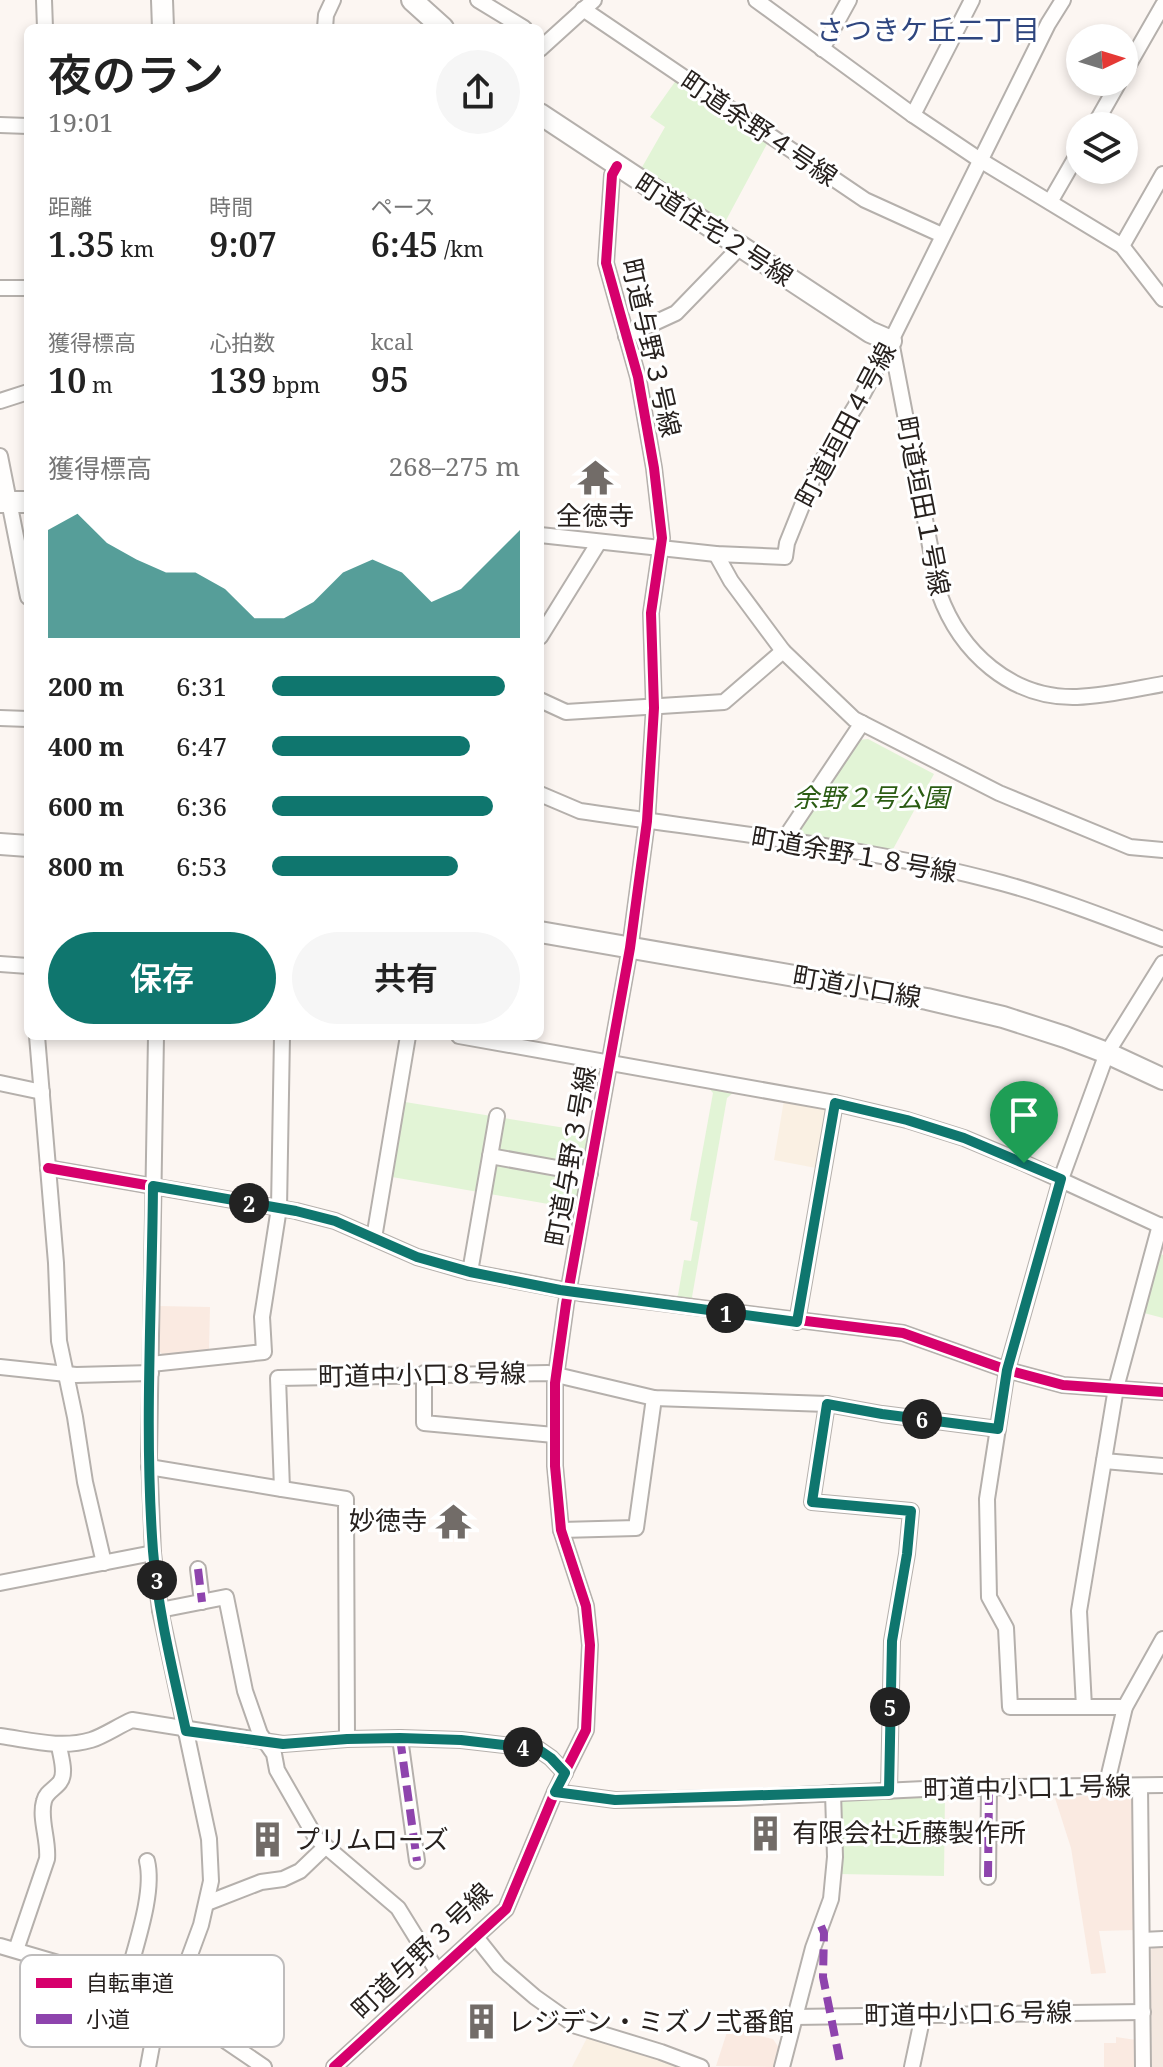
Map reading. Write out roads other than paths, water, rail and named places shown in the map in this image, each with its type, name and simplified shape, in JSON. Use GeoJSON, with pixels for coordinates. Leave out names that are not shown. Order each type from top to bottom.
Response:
{"type":"FeatureCollection","features":[{"type":"Feature","properties":{"kind":"street"},"geometry":{"type":"LineString","coordinates":[[44,0],[45,24]]}},
{"type":"Feature","properties":{"kind":"street"},"geometry":{"type":"LineString","coordinates":[[162,0],[163,24]]}},
{"type":"Feature","properties":{"kind":"street"},"geometry":{"type":"LineString","coordinates":[[325,24],[333,0]]}},
{"type":"Feature","properties":{"kind":"street"},"geometry":{"type":"LineString","coordinates":[[412,0],[439,24]]}},
{"type":"Feature","properties":{"kind":"street"},"geometry":{"type":"LineString","coordinates":[[478,0],[517,24]]}},
{"type":"Feature","properties":{"kind":"street"},"geometry":{"type":"LineString","coordinates":[[756,0],[913,115],[980,160],[1122,246],[1163,299]]}},
{"type":"Feature","properties":{"kind":"street"},"geometry":{"type":"LineString","coordinates":[[822,49],[849,0]]}},
{"type":"Feature","properties":{"kind":"street"},"geometry":{"type":"LineString","coordinates":[[913,115],[972,0]]}},
{"type":"Feature","properties":{"kind":"street","name":"町道垣田４号線"},"geometry":{"type":"LineString","coordinates":[[544,535],[716,554],[785,557],[787,543],[816,471],[891,341],[1048,24],[1063,0]]}},
{"type":"Feature","properties":{"kind":"street"},"geometry":{"type":"LineString","coordinates":[[544,41],[589,5]]}},
{"type":"Feature","properties":{"kind":"street","name":"町道余野４号線"},"geometry":{"type":"LineString","coordinates":[[589,5],[865,200],[942,235]]}},
{"type":"Feature","properties":{"kind":"street"},"geometry":{"type":"LineString","coordinates":[[1138,49],[1163,5]]}},
{"type":"Feature","properties":{"kind":"street","name":"町道住宅２号線"},"geometry":{"type":"LineString","coordinates":[[544,117],[870,332],[891,341]]}},
{"type":"Feature","properties":{"kind":"street"},"geometry":{"type":"LineString","coordinates":[[0,125],[24,126]]}},
{"type":"Feature","properties":{"kind":"street","name":"町道与野３号線"},"geometry":{"type":"LineString","coordinates":[[334,2067],[506,1909],[555,1792],[586,1730],[590,1645],[586,1606],[561,1530],[554,1435],[556,1376],[630,948],[647,821],[654,708],[651,613],[662,538],[654,468],[638,377],[606,263],[612,175],[617,166]]}},
{"type":"Feature","properties":{"kind":"street"},"geometry":{"type":"LineString","coordinates":[[1050,202],[1066,174]]}},
{"type":"Feature","properties":{"kind":"street"},"geometry":{"type":"LineString","coordinates":[[1122,246],[1163,174]]}},
{"type":"Feature","properties":{"kind":"street"},"geometry":{"type":"LineString","coordinates":[[626,336],[676,313],[740,247]]}},
{"type":"Feature","properties":{"kind":"street"},"geometry":{"type":"LineString","coordinates":[[0,288],[24,288]]}},
{"type":"Feature","properties":{"kind":"street","name":"町道垣田１号線"},"geometry":{"type":"LineString","coordinates":[[891,341],[939,593],[946,614],[972,653],[1010,680],[1058,696],[1111,694],[1163,684]]}},
{"type":"Feature","properties":{"kind":"street"},"geometry":{"type":"LineString","coordinates":[[0,401],[24,393]]}},
{"type":"Feature","properties":{"kind":"street"},"geometry":{"type":"LineString","coordinates":[[0,456],[12,502],[24,573]]}},
{"type":"Feature","properties":{"kind":"street"},"geometry":{"type":"LineString","coordinates":[[544,631],[599,542]]}},
{"type":"Feature","properties":{"kind":"street"},"geometry":{"type":"LineString","coordinates":[[716,554],[731,581],[783,651],[854,719],[999,793],[1130,847],[1163,850]]}},
{"type":"Feature","properties":{"kind":"street"},"geometry":{"type":"LineString","coordinates":[[544,702],[566,712],[724,702],[783,651]]}},
{"type":"Feature","properties":{"kind":"street"},"geometry":{"type":"LineString","coordinates":[[0,718],[24,719]]}},
{"type":"Feature","properties":{"kind":"street"},"geometry":{"type":"LineString","coordinates":[[783,841],[862,723]]}},
{"type":"Feature","properties":{"kind":"street","name":"町道余野１８号線"},"geometry":{"type":"LineString","coordinates":[[544,796],[580,811],[902,860],[1001,883],[1074,905],[1163,939]]}},
{"type":"Feature","properties":{"kind":"street"},"geometry":{"type":"LineString","coordinates":[[0,844],[24,846]]}},
{"type":"Feature","properties":{"kind":"street","name":"町道小口線"},"geometry":{"type":"LineString","coordinates":[[544,933],[927,999],[1003,1017],[1107,1053],[1163,1079]]}},
{"type":"Feature","properties":{"kind":"street"},"geometry":{"type":"LineString","coordinates":[[1125,1707],[1010,1707],[1006,1628],[989,1597],[987,1499],[1007,1370],[1061,1179],[1107,1053],[1163,963]]}},
{"type":"Feature","properties":{"kind":"street"},"geometry":{"type":"LineString","coordinates":[[0,964],[24,966]]}},
{"type":"Feature","properties":{"kind":"street"},"geometry":{"type":"LineString","coordinates":[[37,1040],[56,1263],[57,1326],[85,1482],[104,1563]]}},
{"type":"Feature","properties":{"kind":"street"},"geometry":{"type":"LineString","coordinates":[[156,1040],[149,1467],[153,1553],[160,1610],[209,1839],[211,1881],[207,1903],[189,1955]]}},
{"type":"Feature","properties":{"kind":"street"},"geometry":{"type":"LineString","coordinates":[[0,1367],[65,1375],[151,1368],[264,1352],[262,1317],[279,1208],[282,1040]]}},
{"type":"Feature","properties":{"kind":"street"},"geometry":{"type":"LineString","coordinates":[[374,1238],[407,1040]]}},
{"type":"Feature","properties":{"kind":"street"},"geometry":{"type":"LineString","coordinates":[[482,1040],[835,1103],[907,1120],[964,1138],[1161,1226],[1116,1388],[1079,1611],[1084,1707]]}},
{"type":"Feature","properties":{"kind":"street"},"geometry":{"type":"LineString","coordinates":[[0,1083],[42,1092]]}},
{"type":"Feature","properties":{"kind":"street"},"geometry":{"type":"LineString","coordinates":[[797,1322],[835,1103]]}},
{"type":"Feature","properties":{"kind":"street"},"geometry":{"type":"LineString","coordinates":[[470,1272],[497,1116]]}},
{"type":"Feature","properties":{"kind":"street"},"geometry":{"type":"LineString","coordinates":[[490,1156],[590,1174]]}},
{"type":"Feature","properties":{"kind":"street"},"geometry":{"type":"LineString","coordinates":[[48,1168],[279,1208],[335,1221],[417,1257],[470,1272],[569,1292],[903,1333],[1007,1370],[1063,1385],[1163,1392]]}},
{"type":"Feature","properties":{"kind":"street"},"geometry":{"type":"LineString","coordinates":[[424,1373],[424,1423],[554,1435]]}},
{"type":"Feature","properties":{"kind":"street","name":"町道中小口８号線"},"geometry":{"type":"LineString","coordinates":[[282,1489],[278,1378],[548,1373],[654,1398],[827,1404],[998,1429]]}},
{"type":"Feature","properties":{"kind":"street"},"geometry":{"type":"LineString","coordinates":[[561,1530],[636,1528],[654,1398]]}},
{"type":"Feature","properties":{"kind":"street"},"geometry":{"type":"LineString","coordinates":[[827,1404],[812,1502],[911,1511],[892,1641],[889,1791]]}},
{"type":"Feature","properties":{"kind":"street"},"geometry":{"type":"LineString","coordinates":[[1104,1461],[1163,1466]]}},
{"type":"Feature","properties":{"kind":"street"},"geometry":{"type":"LineString","coordinates":[[149,1467],[346,1499],[347,1739]]}},
{"type":"Feature","properties":{"kind":"street"},"geometry":{"type":"LineString","coordinates":[[0,1583],[153,1553]]}},
{"type":"Feature","properties":{"kind":"street"},"geometry":{"type":"LineString","coordinates":[[198,1569],[202,1602]]}},
{"type":"Feature","properties":{"kind":"street"},"geometry":{"type":"LineString","coordinates":[[160,1610],[226,1597],[245,1691],[260,1734],[274,1754],[277,1770],[316,1838],[398,1908],[437,1971]]}},
{"type":"Feature","properties":{"kind":"street"},"geometry":{"type":"LineString","coordinates":[[1106,1787],[1125,1707],[1163,1639]]}},
{"type":"Feature","properties":{"kind":"street"},"geometry":{"type":"LineString","coordinates":[[0,1736],[59,1745],[94,1739],[132,1720],[266,1743],[400,1738],[461,1740],[538,1749],[565,1773]]}},
{"type":"Feature","properties":{"kind":"street"},"geometry":{"type":"LineString","coordinates":[[400,1738],[417,1861]]}},
{"type":"Feature","properties":{"kind":"street"},"geometry":{"type":"LineString","coordinates":[[16,1950],[47,1859],[44,1801],[47,1794],[62,1781],[59,1745]]}},
{"type":"Feature","properties":{"kind":"street","name":"町道中小口１号線"},"geometry":{"type":"LineString","coordinates":[[555,1792],[615,1800],[1163,1785]]}},
{"type":"Feature","properties":{"kind":"street"},"geometry":{"type":"LineString","coordinates":[[1140,1786],[1143,2067]]}},
{"type":"Feature","properties":{"kind":"street"},"geometry":{"type":"LineString","coordinates":[[988,1877],[989,1789]]}},
{"type":"Feature","properties":{"kind":"street"},"geometry":{"type":"LineString","coordinates":[[782,2067],[813,1948],[831,1899],[835,1857],[833,1793]]}},
{"type":"Feature","properties":{"kind":"street"},"geometry":{"type":"LineString","coordinates":[[207,1903],[300,1871],[325,1847]]}},
{"type":"Feature","properties":{"kind":"street"},"geometry":{"type":"LineString","coordinates":[[133,1955],[149,1879],[147,1861]]}},
{"type":"Feature","properties":{"kind":"street"},"geometry":{"type":"LineString","coordinates":[[476,1937],[499,1966],[576,2026],[701,2067]]}},
{"type":"Feature","properties":{"kind":"street"},"geometry":{"type":"LineString","coordinates":[[1142,1940],[1163,1939]]}},
{"type":"Feature","properties":{"kind":"street"},"geometry":{"type":"LineString","coordinates":[[0,1946],[33,1955]]}},
{"type":"Feature","properties":{"kind":"street","name":"町道中小口６号線"},"geometry":{"type":"LineString","coordinates":[[794,2017],[1143,2012]]}},
{"type":"Feature","properties":{"kind":"street"},"geometry":{"type":"LineString","coordinates":[[912,2067],[923,2015]]}},
{"type":"Feature","properties":{"kind":"street"},"geometry":{"type":"LineString","coordinates":[[148,2067],[152,2047]]}},
{"type":"Feature","properties":{"kind":"street"},"geometry":{"type":"LineString","coordinates":[[236,2047],[264,2067]]}},
{"type":"Feature","properties":{"kind":"place","name":"全徳寺"},"geometry":{"type":"Point","coordinates":[595,477]}},
{"type":"Feature","properties":{"kind":"place","name":"妙徳寺"},"geometry":{"type":"Point","coordinates":[453,1521]}},
{"type":"Feature","properties":{"kind":"place","name":"有限会社近藤製作所"},"geometry":{"type":"Point","coordinates":[766,1833]}},
{"type":"Feature","properties":{"kind":"place","name":"プリムローズ"},"geometry":{"type":"Point","coordinates":[268,1840]}},
{"type":"Feature","properties":{"kind":"place","name":"レジデン・ミズノ弍番館"},"geometry":{"type":"Point","coordinates":[482,2022]}},
{"type":"Feature","properties":{"kind":"district","name":"さつきケ丘二丁目"},"geometry":{"type":"Point","coordinates":[928,30]}},
{"type":"Feature","properties":{"kind":"park label","name":"余野２号公園"},"geometry":{"type":"Point","coordinates":[871,798]}}]}
